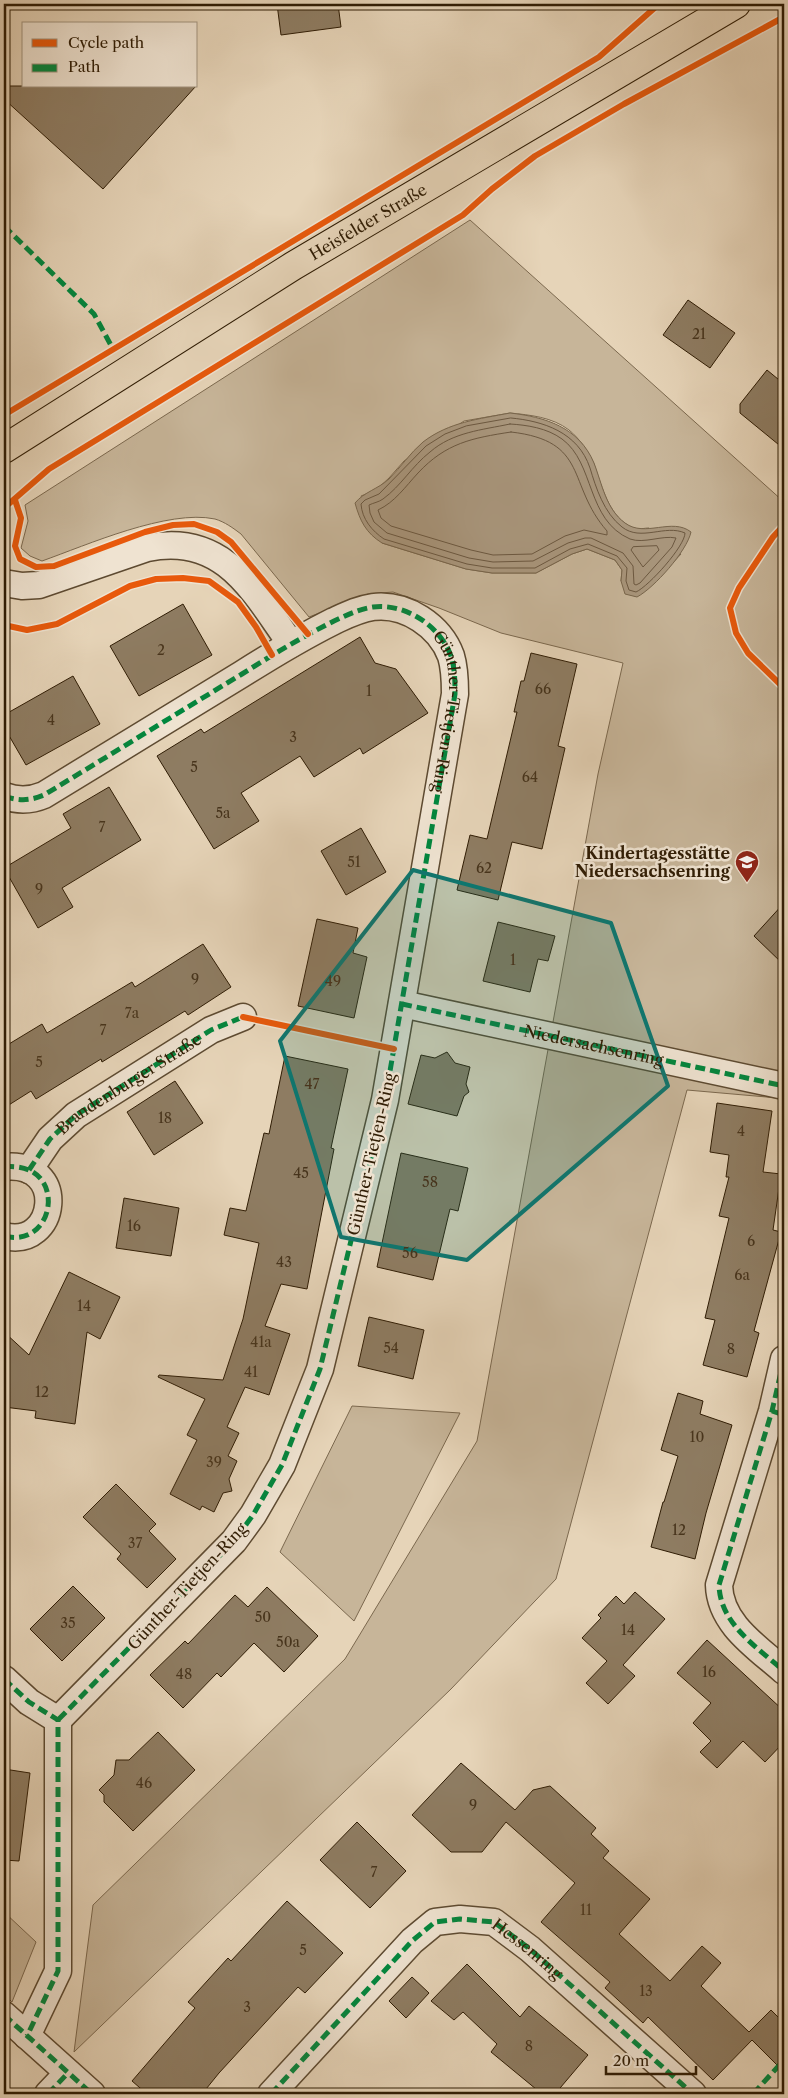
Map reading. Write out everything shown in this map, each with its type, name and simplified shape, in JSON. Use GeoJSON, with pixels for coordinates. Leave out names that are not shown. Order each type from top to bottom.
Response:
{"type":"FeatureCollection","features":[{"type":"Feature","properties":{"kind":"main road","name":"Heisfelder Straße"},"geometry":{"type":"LineString","coordinates":[[4,449],[293,266],[736,4]]}},
{"type":"Feature","properties":{"kind":"street"},"geometry":{"type":"LineString","coordinates":[[4,583],[22,586],[40,585],[147,548],[164,544],[184,544],[210,553],[231,567],[268,612],[291,644]]}},
{"type":"Feature","properties":{"kind":"street","name":"Günther-Tietjen-Ring"},"geometry":{"type":"LineString","coordinates":[[4,796],[14,800],[25,800],[44,795],[291,644],[358,610],[374,607],[389,608],[418,617],[434,630],[443,641],[451,657],[455,676],[454,694],[385,1100],[320,1369],[282,1465],[253,1515],[234,1541],[58,1720]]}},
{"type":"Feature","properties":{"kind":"street","name":"Niedersachsenring"},"geometry":{"type":"LineString","coordinates":[[402,1004],[784,1086]]}},
{"type":"Feature","properties":{"kind":"street","name":"Brandenburger Straße"},"geometry":{"type":"LineString","coordinates":[[29,1170],[50,1139],[76,1115],[211,1030],[243,1018]]}},
{"type":"Feature","properties":{"kind":"street"},"geometry":{"type":"LineString","coordinates":[[4,1167],[16,1165],[29,1170],[38,1176],[49,1196],[49,1207],[39,1227],[30,1234],[19,1238],[4,1236]]}},
{"type":"Feature","properties":{"kind":"street"},"geometry":{"type":"LineString","coordinates":[[784,1359],[778,1413],[719,1585],[722,1606],[728,1618],[738,1630],[784,1671]]}},
{"type":"Feature","properties":{"kind":"street"},"geometry":{"type":"LineString","coordinates":[[4,1679],[29,1702],[58,1720],[58,1971],[27,2036]]}},
{"type":"Feature","properties":{"kind":"street","name":"Hessenring"},"geometry":{"type":"LineString","coordinates":[[271,2094],[412,1941],[435,1922],[460,1919],[494,1922],[530,1949],[693,2094]]}},
{"type":"Feature","properties":{"kind":"street"},"geometry":{"type":"LineString","coordinates":[[4,2014],[92,2094]]}},
{"type":"Feature","properties":{"kind":"street"},"geometry":{"type":"LineString","coordinates":[[48,2094],[68,2073]]}},
{"type":"Feature","properties":{"kind":"highlighted area"},"geometry":{"type":"Polygon","coordinates":[[[413,870],[611,923],[668,1086],[467,1260],[341,1237],[280,1041],[413,870]]]}},
{"type":"Feature","properties":{"kind":"shaded area"},"geometry":{"type":"Polygon","coordinates":[[[470,220],[784,502],[784,1091],[778,1098],[687,1090],[556,1579],[451,1689],[74,2052],[93,1905],[345,1659],[477,1441],[598,774],[623,663],[501,633],[393,592],[368,594],[309,617],[241,534],[226,523],[215,519],[196,517],[151,524],[104,538],[42,561],[30,556],[21,548],[28,521],[25,505],[470,220]],[[510,413],[464,421],[404,461],[376,490],[361,496],[382,543],[466,569],[492,573],[536,573],[572,554],[587,549],[615,560],[622,570],[621,581],[669,567],[681,554],[649,528],[636,529],[625,524],[618,517],[612,510],[594,464],[573,433],[548,419],[510,413]]]}},
{"type":"Feature","properties":{"kind":"shaded area"},"geometry":{"type":"Polygon","coordinates":[[[352,1406],[460,1413],[354,1621],[280,1552],[352,1406]]]}},
{"type":"Feature","properties":{"kind":"shaded area"},"geometry":{"type":"Polygon","coordinates":[[[4,1912],[36,1942],[12,2002],[4,1994],[4,1912]]]}},
{"type":"Feature","properties":{"kind":"water"},"geometry":{"type":"Polygon","coordinates":[[[510,413],[536,417],[570,432],[588,451],[613,511],[625,523],[641,529],[675,526],[691,532],[677,559],[652,586],[637,597],[625,594],[621,581],[622,570],[615,560],[587,549],[572,554],[536,573],[492,573],[466,569],[382,543],[368,531],[355,503],[389,479],[423,442],[433,435],[454,426],[510,413]]]}},
{"type":"Feature","properties":{"kind":"building"},"geometry":{"type":"Polygon","coordinates":[[[277,4],[338,4],[341,27],[281,35],[277,4]]]}},
{"type":"Feature","properties":{"kind":"building"},"geometry":{"type":"Polygon","coordinates":[[[4,86],[22,86],[22,88],[194,88],[103,189],[4,99],[4,86]]]}},
{"type":"Feature","properties":{"kind":"building"},"geometry":{"type":"Polygon","coordinates":[[[688,300],[735,333],[710,368],[663,335],[688,300]]]}},
{"type":"Feature","properties":{"kind":"building"},"geometry":{"type":"Polygon","coordinates":[[[767,370],[784,384],[784,449],[740,413],[740,404],[767,370]]]}},
{"type":"Feature","properties":{"kind":"building"},"geometry":{"type":"Polygon","coordinates":[[[183,604],[212,655],[139,696],[110,646],[183,604]]]}},
{"type":"Feature","properties":{"kind":"building"},"geometry":{"type":"Polygon","coordinates":[[[360,637],[375,663],[396,669],[428,713],[363,754],[360,748],[314,777],[300,756],[241,793],[259,821],[214,849],[157,756],[201,729],[204,733],[360,637]]]}},
{"type":"Feature","properties":{"kind":"building"},"geometry":{"type":"Polygon","coordinates":[[[531,653],[577,664],[558,746],[565,748],[542,849],[512,842],[498,900],[457,890],[470,835],[487,839],[517,712],[514,712],[521,681],[524,681],[531,653]]]}},
{"type":"Feature","properties":{"kind":"building"},"geometry":{"type":"Polygon","coordinates":[[[73,676],[100,724],[26,765],[4,727],[4,715],[73,676]]]}},
{"type":"Feature","properties":{"kind":"building"},"geometry":{"type":"Polygon","coordinates":[[[109,787],[141,840],[62,888],[73,907],[38,928],[4,868],[71,828],[63,814],[109,787]]]}},
{"type":"Feature","properties":{"kind":"building"},"geometry":{"type":"Polygon","coordinates":[[[361,828],[386,872],[346,895],[321,851],[361,828]]]}},
{"type":"Feature","properties":{"kind":"building"},"geometry":{"type":"Polygon","coordinates":[[[784,903],[784,965],[754,936],[784,903]]]}},
{"type":"Feature","properties":{"kind":"building"},"geometry":{"type":"Polygon","coordinates":[[[317,919],[358,928],[353,953],[367,957],[354,1018],[298,1006],[317,919]]]}},
{"type":"Feature","properties":{"kind":"building"},"geometry":{"type":"Polygon","coordinates":[[[498,922],[555,936],[548,961],[538,959],[530,992],[483,981],[498,922]]]}},
{"type":"Feature","properties":{"kind":"building"},"geometry":{"type":"Polygon","coordinates":[[[203,944],[231,987],[188,1015],[185,1011],[102,1062],[101,1059],[36,1099],[31,1091],[4,1108],[4,1047],[42,1024],[47,1033],[132,982],[135,987],[203,944]]]}},
{"type":"Feature","properties":{"kind":"building"},"geometry":{"type":"Polygon","coordinates":[[[447,1052],[455,1063],[470,1067],[466,1084],[469,1092],[464,1096],[457,1116],[408,1104],[421,1055],[435,1058],[447,1052]]]}},
{"type":"Feature","properties":{"kind":"building"},"geometry":{"type":"Polygon","coordinates":[[[285,1056],[348,1069],[331,1148],[334,1149],[307,1289],[281,1284],[265,1326],[290,1334],[269,1395],[245,1387],[227,1427],[239,1433],[228,1456],[237,1461],[229,1479],[232,1491],[223,1493],[214,1512],[202,1506],[200,1510],[170,1494],[197,1440],[187,1435],[205,1399],[158,1377],[159,1375],[223,1380],[243,1319],[259,1243],[224,1235],[230,1208],[246,1211],[264,1133],[269,1134],[285,1056]]]}},
{"type":"Feature","properties":{"kind":"building"},"geometry":{"type":"Polygon","coordinates":[[[175,1081],[203,1123],[154,1155],[127,1112],[175,1081]]]}},
{"type":"Feature","properties":{"kind":"building"},"geometry":{"type":"Polygon","coordinates":[[[717,1103],[772,1111],[763,1172],[781,1174],[773,1230],[781,1232],[754,1331],[759,1333],[747,1377],[703,1365],[715,1320],[705,1318],[729,1218],[719,1216],[729,1177],[726,1177],[729,1155],[710,1152],[717,1103]]]}},
{"type":"Feature","properties":{"kind":"building"},"geometry":{"type":"Polygon","coordinates":[[[401,1153],[468,1168],[458,1211],[450,1209],[433,1280],[377,1267],[401,1153]]]}},
{"type":"Feature","properties":{"kind":"building"},"geometry":{"type":"Polygon","coordinates":[[[124,1198],[179,1208],[171,1256],[116,1248],[124,1198]]]}},
{"type":"Feature","properties":{"kind":"building"},"geometry":{"type":"Polygon","coordinates":[[[69,1272],[120,1297],[100,1339],[87,1332],[75,1424],[35,1418],[36,1411],[4,1407],[4,1332],[29,1355],[69,1272]]]}},
{"type":"Feature","properties":{"kind":"building"},"geometry":{"type":"Polygon","coordinates":[[[369,1317],[424,1330],[413,1379],[358,1366],[369,1317]]]}},
{"type":"Feature","properties":{"kind":"building"},"geometry":{"type":"Polygon","coordinates":[[[678,1393],[703,1401],[700,1414],[732,1425],[706,1513],[695,1559],[651,1547],[678,1456],[661,1450],[678,1393]]]}},
{"type":"Feature","properties":{"kind":"building"},"geometry":{"type":"Polygon","coordinates":[[[116,1484],[156,1524],[149,1531],[176,1559],[147,1588],[117,1559],[121,1554],[83,1517],[116,1484]]]}},
{"type":"Feature","properties":{"kind":"building"},"geometry":{"type":"Polygon","coordinates":[[[73,1586],[105,1618],[62,1661],[30,1629],[73,1586]]]}},
{"type":"Feature","properties":{"kind":"building"},"geometry":{"type":"Polygon","coordinates":[[[267,1587],[318,1636],[284,1672],[254,1643],[221,1677],[217,1673],[183,1708],[150,1675],[185,1641],[188,1644],[235,1595],[248,1607],[267,1587]]]}},
{"type":"Feature","properties":{"kind":"building"},"geometry":{"type":"Polygon","coordinates":[[[635,1592],[665,1619],[623,1665],[635,1676],[608,1704],[586,1683],[607,1661],[582,1638],[601,1618],[598,1615],[616,1596],[624,1604],[635,1592]]]}},
{"type":"Feature","properties":{"kind":"building"},"geometry":{"type":"Polygon","coordinates":[[[707,1640],[784,1711],[784,1742],[765,1762],[743,1741],[717,1768],[700,1752],[711,1741],[693,1723],[711,1703],[677,1673],[707,1640]]]}},
{"type":"Feature","properties":{"kind":"building"},"geometry":{"type":"Polygon","coordinates":[[[158,1732],[195,1770],[133,1831],[104,1802],[104,1795],[99,1790],[114,1775],[116,1760],[129,1760],[158,1732]]]}},
{"type":"Feature","properties":{"kind":"building"},"geometry":{"type":"Polygon","coordinates":[[[461,1763],[515,1810],[533,1790],[550,1786],[596,1828],[591,1834],[609,1851],[603,1858],[650,1899],[619,1934],[670,1981],[702,1946],[721,1963],[701,1986],[749,2032],[771,2010],[784,2023],[784,2072],[752,2040],[713,2080],[648,2017],[643,2023],[605,1988],[610,1982],[541,1922],[575,1883],[506,1822],[482,1852],[451,1852],[412,1815],[461,1763]]]}},
{"type":"Feature","properties":{"kind":"building"},"geometry":{"type":"Polygon","coordinates":[[[4,1769],[30,1773],[19,1861],[4,1860],[4,1769]]]}},
{"type":"Feature","properties":{"kind":"building"},"geometry":{"type":"Polygon","coordinates":[[[357,1822],[406,1871],[370,1908],[320,1860],[357,1822]]]}},
{"type":"Feature","properties":{"kind":"building"},"geometry":{"type":"Polygon","coordinates":[[[287,1901],[343,1953],[305,1993],[298,1987],[202,2094],[147,2094],[132,2081],[195,2008],[188,2002],[228,1958],[231,1961],[287,1901]]]}},
{"type":"Feature","properties":{"kind":"building"},"geometry":{"type":"Polygon","coordinates":[[[467,1964],[520,2017],[529,2006],[588,2055],[555,2094],[542,2094],[491,2052],[497,2044],[463,2012],[454,2020],[431,2001],[467,1964]]]}},
{"type":"Feature","properties":{"kind":"building"},"geometry":{"type":"Polygon","coordinates":[[[412,1977],[429,1993],[406,2018],[389,2001],[412,1977]]]}},
{"type":"Feature","properties":{"kind":"marked path"},"geometry":{"type":"LineString","coordinates":[[4,226],[94,314],[113,349]]}},
{"type":"Feature","properties":{"kind":"marked path"},"geometry":{"type":"LineString","coordinates":[[4,796],[24,800],[44,795],[287,646],[353,612],[373,607],[385,607],[409,613],[430,626],[439,635],[451,656],[455,694],[385,1100],[320,1369],[282,1465],[253,1515],[234,1541],[58,1720]]}},
{"type":"Feature","properties":{"kind":"marked path"},"geometry":{"type":"LineString","coordinates":[[402,1004],[784,1086]]}},
{"type":"Feature","properties":{"kind":"marked path"},"geometry":{"type":"LineString","coordinates":[[29,1170],[50,1139],[76,1115],[211,1030],[243,1017],[247,1018]]}},
{"type":"Feature","properties":{"kind":"marked path"},"geometry":{"type":"LineString","coordinates":[[4,1167],[25,1169],[39,1177],[47,1189],[48,1204],[44,1218],[36,1230],[22,1237],[4,1236]]}},
{"type":"Feature","properties":{"kind":"marked path"},"geometry":{"type":"LineString","coordinates":[[784,1359],[772,1411],[719,1585],[721,1599],[733,1623],[752,1644],[784,1671]]}},
{"type":"Feature","properties":{"kind":"marked path"},"geometry":{"type":"LineString","coordinates":[[772,1411],[784,1415]]}},
{"type":"Feature","properties":{"kind":"marked path"},"geometry":{"type":"LineString","coordinates":[[4,1679],[29,1702],[58,1720],[58,1971],[27,2036]]}},
{"type":"Feature","properties":{"kind":"marked path"},"geometry":{"type":"LineString","coordinates":[[271,2094],[412,1941],[435,1922],[460,1919],[494,1922],[530,1949],[693,2094]]}},
{"type":"Feature","properties":{"kind":"marked path"},"geometry":{"type":"LineString","coordinates":[[4,2015],[92,2094]]}},
{"type":"Feature","properties":{"kind":"marked path"},"geometry":{"type":"LineString","coordinates":[[753,2094],[784,2060]]}},
{"type":"Feature","properties":{"kind":"marked path"},"geometry":{"type":"LineString","coordinates":[[48,2094],[68,2073]]}},
{"type":"Feature","properties":{"kind":"cycle path"},"geometry":{"type":"LineString","coordinates":[[4,415],[599,57],[659,4]]}},
{"type":"Feature","properties":{"kind":"cycle path"},"geometry":{"type":"LineString","coordinates":[[4,508],[49,469],[463,215],[492,189],[535,156],[624,104],[784,17]]}},
{"type":"Feature","properties":{"kind":"cycle path"},"geometry":{"type":"LineString","coordinates":[[15,500],[21,518],[15,546],[20,559],[36,567],[54,566],[145,532],[173,525],[194,524],[217,532],[231,542],[308,634]]}},
{"type":"Feature","properties":{"kind":"cycle path"},"geometry":{"type":"LineString","coordinates":[[784,525],[773,537],[739,588],[730,608],[736,633],[748,653],[784,688]]}},
{"type":"Feature","properties":{"kind":"cycle path"},"geometry":{"type":"LineString","coordinates":[[4,625],[27,630],[57,624],[130,586],[156,579],[183,578],[209,581],[238,602],[256,627],[272,655]]}},
{"type":"Feature","properties":{"kind":"cycle path"},"geometry":{"type":"LineString","coordinates":[[243,1017],[394,1049]]}},
{"type":"Feature","properties":{"kind":"place","name":"Kindertagesstätte Niedersachsenring"},"geometry":{"type":"Point","coordinates":[747,883]}}]}
